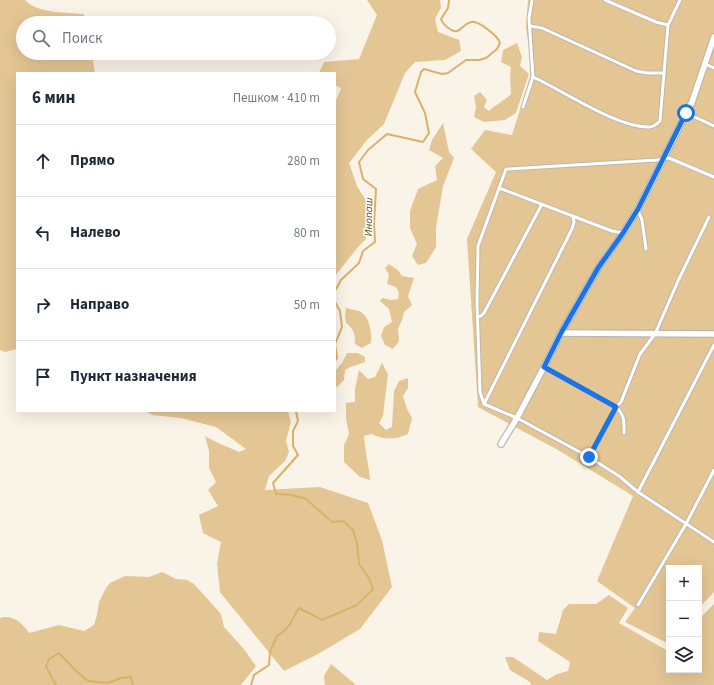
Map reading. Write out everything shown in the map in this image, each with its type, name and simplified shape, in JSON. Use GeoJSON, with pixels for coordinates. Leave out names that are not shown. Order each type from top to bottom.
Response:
{"type":"FeatureCollection","features":[{"type":"Feature","properties":{"kind":"street"},"geometry":{"type":"LineString","coordinates":[[501,444],[517,418],[561,333],[598,268],[638,209],[692,102],[714,37]]}},
{"type":"Feature","properties":{"kind":"street"},"geometry":{"type":"LineString","coordinates":[[561,333],[714,334]]}},
{"type":"Feature","properties":{"kind":"lane"},"geometry":{"type":"LineString","coordinates":[[523,107],[533,77],[529,18],[532,0]]}},
{"type":"Feature","properties":{"kind":"lane"},"geometry":{"type":"LineString","coordinates":[[605,0],[656,22],[668,25]]}},
{"type":"Feature","properties":{"kind":"lane"},"geometry":{"type":"LineString","coordinates":[[533,77],[614,119],[631,125],[650,127],[656,125],[660,121],[668,25],[680,0]]}},
{"type":"Feature","properties":{"kind":"lane"},"geometry":{"type":"LineString","coordinates":[[530,26],[542,28],[636,71],[647,73],[664,73]]}},
{"type":"Feature","properties":{"kind":"lane"},"geometry":{"type":"LineString","coordinates":[[705,64],[714,68]]}},
{"type":"Feature","properties":{"kind":"lane"},"geometry":{"type":"LineString","coordinates":[[686,113],[714,126]]}},
{"type":"Feature","properties":{"kind":"lane"},"geometry":{"type":"LineString","coordinates":[[714,177],[669,158],[506,168],[478,246],[477,317],[480,392],[484,404],[517,418],[589,457],[619,476],[638,492],[714,542]]}},
{"type":"Feature","properties":{"kind":"lane"},"geometry":{"type":"LineString","coordinates":[[499,188],[612,231],[623,233]]}},
{"type":"Feature","properties":{"kind":"lane"},"geometry":{"type":"LineString","coordinates":[[477,317],[484,313],[542,204]]}},
{"type":"Feature","properties":{"kind":"lane"},"geometry":{"type":"LineString","coordinates":[[638,209],[642,220],[646,249]]}},
{"type":"Feature","properties":{"kind":"lane"},"geometry":{"type":"LineString","coordinates":[[484,404],[572,229],[574,222],[573,216]]}},
{"type":"Feature","properties":{"kind":"lane"},"geometry":{"type":"LineString","coordinates":[[589,457],[616,407],[621,402],[640,354],[655,334],[678,281],[709,217]]}},
{"type":"Feature","properties":{"kind":"lane"},"geometry":{"type":"LineString","coordinates":[[638,492],[714,345]]}},
{"type":"Feature","properties":{"kind":"lane"},"geometry":{"type":"LineString","coordinates":[[544,367],[616,407],[621,412],[624,420],[624,433]]}},
{"type":"Feature","properties":{"kind":"lane"},"geometry":{"type":"LineString","coordinates":[[638,604],[686,524],[714,470]]}},
{"type":"Feature","properties":{"kind":"shaded area"},"geometry":{"type":"Polygon","coordinates":[[[0,0],[25,0],[37,8],[84,14],[84,16],[16,16],[16,60],[93,60],[95,72],[16,72],[16,349],[5,352],[0,350],[0,0]]]}},
{"type":"Feature","properties":{"kind":"shaded area"},"geometry":{"type":"Polygon","coordinates":[[[367,0],[440,0],[441,8],[435,19],[438,32],[459,40],[461,51],[445,60],[415,62],[405,73],[384,124],[367,140],[349,163],[357,186],[367,202],[366,239],[336,275],[336,100],[341,88],[336,86],[336,72],[319,72],[324,62],[359,59],[377,15],[367,0]]]}},
{"type":"Feature","properties":{"kind":"shaded area"},"geometry":{"type":"Polygon","coordinates":[[[528,0],[714,0],[714,592],[702,605],[702,565],[666,565],[666,642],[625,622],[635,608],[597,581],[633,496],[558,450],[478,407],[467,239],[496,172],[471,149],[485,130],[512,135],[530,77],[530,52],[526,28],[528,0]]]}},
{"type":"Feature","properties":{"kind":"shaded area"},"geometry":{"type":"Polygon","coordinates":[[[517,43],[522,57],[520,66],[529,74],[516,113],[505,120],[484,122],[474,117],[476,107],[474,96],[480,92],[487,100],[484,107],[489,111],[511,94],[511,67],[501,62],[503,50],[517,43]]]}},
{"type":"Feature","properties":{"kind":"shaded area"},"geometry":{"type":"Polygon","coordinates":[[[443,123],[449,152],[454,158],[443,186],[436,228],[436,247],[426,263],[418,265],[412,256],[417,244],[410,228],[410,211],[418,189],[437,180],[435,166],[443,158],[429,150],[432,140],[443,123]]]}},
{"type":"Feature","properties":{"kind":"shaded area"},"geometry":{"type":"Polygon","coordinates":[[[389,264],[398,270],[402,276],[414,278],[408,296],[412,305],[404,312],[398,329],[399,341],[393,349],[385,345],[381,336],[384,327],[392,322],[389,309],[380,301],[382,298],[391,300],[398,299],[399,293],[396,287],[387,284],[389,275],[385,268],[389,264]]]}},
{"type":"Feature","properties":{"kind":"shaded area"},"geometry":{"type":"Polygon","coordinates":[[[346,308],[363,313],[370,325],[371,343],[362,348],[355,344],[354,332],[346,323],[346,308]]]}},
{"type":"Feature","properties":{"kind":"shaded area"},"geometry":{"type":"Polygon","coordinates":[[[347,353],[358,353],[365,357],[365,362],[345,370],[344,380],[337,387],[336,370],[342,363],[347,353]]]}},
{"type":"Feature","properties":{"kind":"shaded area"},"geometry":{"type":"Polygon","coordinates":[[[382,363],[388,374],[383,416],[379,423],[386,430],[392,427],[394,391],[399,381],[408,378],[408,388],[403,396],[407,409],[412,418],[408,434],[390,438],[371,434],[364,436],[370,480],[360,477],[344,462],[344,445],[349,434],[346,419],[346,403],[355,402],[355,389],[359,370],[368,379],[375,377],[382,363]]]}},
{"type":"Feature","properties":{"kind":"shaded area"},"geometry":{"type":"Polygon","coordinates":[[[147,412],[288,412],[291,422],[286,441],[289,452],[285,461],[269,476],[265,490],[320,487],[368,503],[382,540],[392,587],[360,629],[318,654],[284,671],[220,592],[217,564],[221,542],[203,533],[199,515],[218,506],[208,490],[216,482],[209,468],[209,451],[205,436],[239,452],[246,449],[216,427],[181,418],[152,415],[147,412]]]}},
{"type":"Feature","properties":{"kind":"shaded area"},"geometry":{"type":"Polygon","coordinates":[[[162,572],[176,579],[187,580],[194,584],[221,614],[224,627],[243,648],[256,666],[241,685],[0,685],[0,618],[9,617],[21,623],[29,633],[59,625],[84,631],[94,625],[99,602],[110,583],[125,576],[149,577],[162,572]]]}},
{"type":"Feature","properties":{"kind":"shaded area"},"geometry":{"type":"Polygon","coordinates":[[[609,595],[628,608],[619,623],[666,650],[666,673],[702,673],[702,616],[714,604],[714,685],[531,685],[530,682],[510,670],[505,657],[513,657],[547,680],[557,674],[568,671],[570,662],[538,641],[539,632],[556,634],[563,610],[569,604],[596,604],[609,595]]]}},
{"type":"Feature","properties":{"kind":"shaded area"},"geometry":{"type":"Polygon","coordinates":[[[331,664],[355,685],[325,685],[324,676],[331,664]]]}},
{"type":"Feature","properties":{"kind":"waterway","name":"Инопаш"},"geometry":{"type":"LineString","coordinates":[[336,289],[341,280],[359,263],[363,251],[375,242],[374,224],[376,189],[363,179],[359,162],[368,150],[387,134],[423,142],[429,133],[425,113],[415,92],[421,72],[424,69],[442,74],[448,73],[466,60],[479,60],[486,58],[497,49],[500,43],[496,36],[478,23],[471,22],[458,31],[447,27],[441,19],[448,8],[449,0]]}},
{"type":"Feature","properties":{"kind":"waterway","name":"Инопаш"},"geometry":{"type":"LineString","coordinates":[[336,304],[340,311],[342,327],[336,342]]}},
{"type":"Feature","properties":{"kind":"waterway","name":"Инопаш"},"geometry":{"type":"LineString","coordinates":[[336,351],[336,360]]}},
{"type":"Feature","properties":{"kind":"waterway","name":"Инопаш"},"geometry":{"type":"LineString","coordinates":[[251,685],[254,675],[269,665],[270,652],[277,636],[290,624],[299,608],[322,620],[357,605],[373,589],[369,578],[359,564],[357,543],[353,530],[343,521],[332,522],[306,499],[292,495],[276,494],[273,483],[298,455],[293,446],[293,431],[298,421],[296,412]]}},
{"type":"Feature","properties":{"kind":"waterway","name":"Инопаш"},"geometry":{"type":"LineString","coordinates":[[56,685],[46,667],[49,659],[59,653],[88,681],[108,683],[121,678],[131,677],[133,685]]}},
{"type":"Feature","properties":{"kind":"route"},"geometry":{"type":"LineString","coordinates":[[589,457],[616,407],[544,367],[561,333],[604,257],[623,233],[638,209],[686,113]]}}]}
